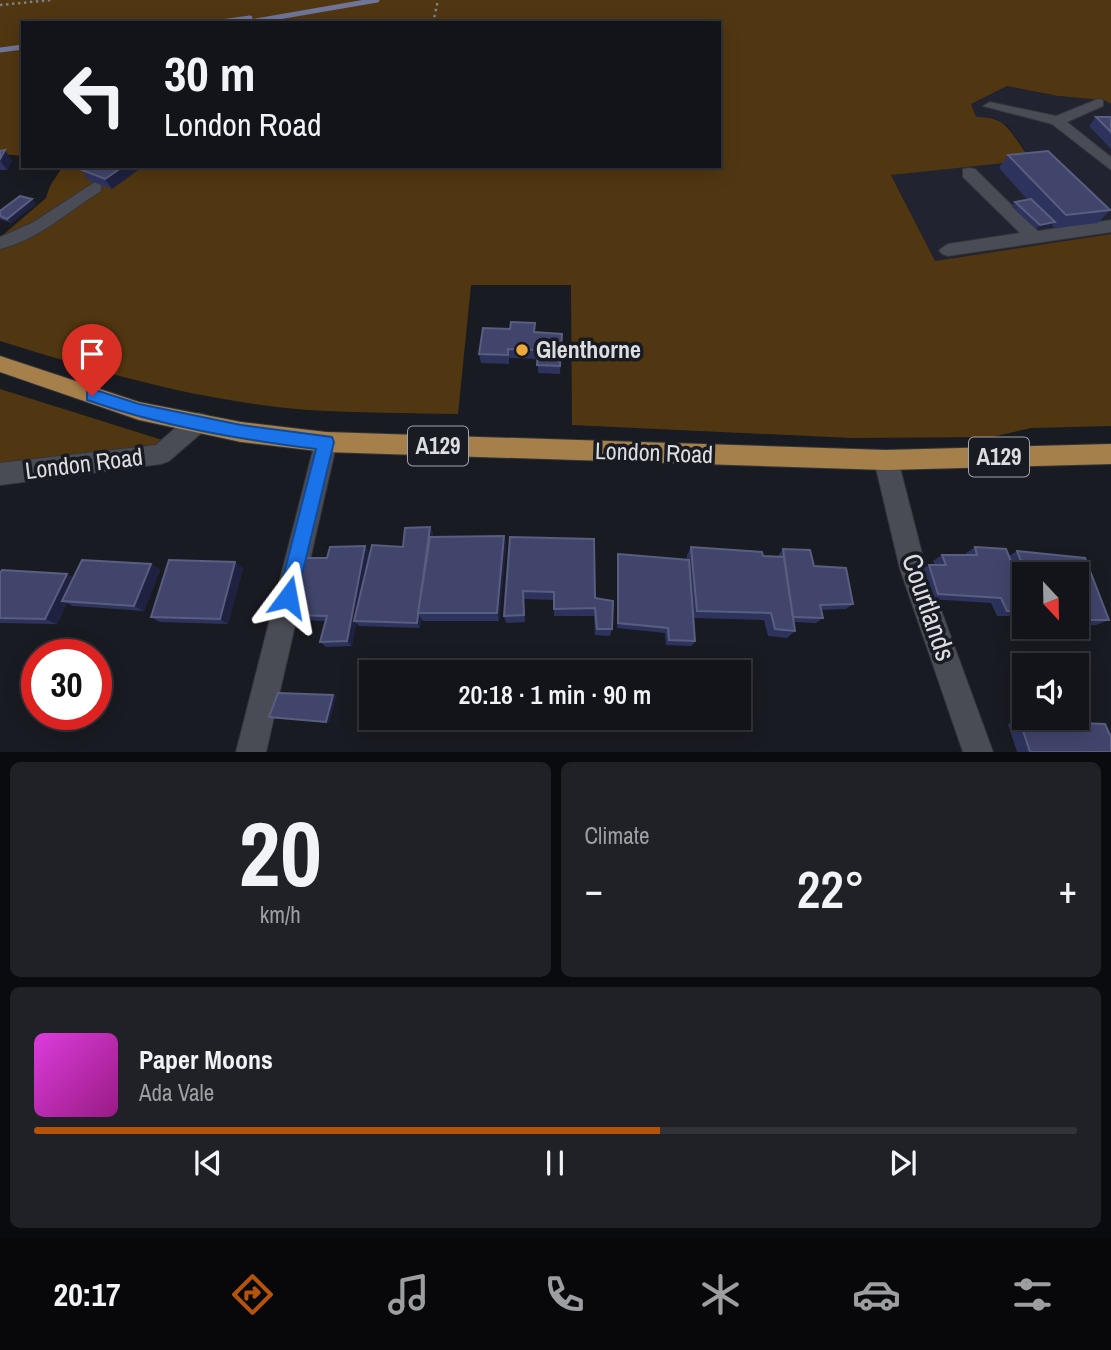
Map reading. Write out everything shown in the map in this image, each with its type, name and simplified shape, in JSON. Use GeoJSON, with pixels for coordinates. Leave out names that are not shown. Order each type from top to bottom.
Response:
{"type":"FeatureCollection","features":[{"type":"Feature","properties":{"kind":"main road","name":"London Road"},"geometry":{"type":"LineString","coordinates":[[0,364],[139,411],[241,432],[326,442],[886,460],[1111,454]]}},
{"type":"Feature","properties":{"kind":"street"},"geometry":{"type":"LineString","coordinates":[[1056,121],[1098,103]]}},
{"type":"Feature","properties":{"kind":"street"},"geometry":{"type":"LineString","coordinates":[[990,106],[1056,121],[1111,165]]}},
{"type":"Feature","properties":{"kind":"street"},"geometry":{"type":"LineString","coordinates":[[970,173],[1034,237]]}},
{"type":"Feature","properties":{"kind":"street"},"geometry":{"type":"LineString","coordinates":[[0,243],[30,234],[75,199],[96,187]]}},
{"type":"Feature","properties":{"kind":"street"},"geometry":{"type":"LineString","coordinates":[[948,250],[1111,226]]}},
{"type":"Feature","properties":{"kind":"street","name":"London Road"},"geometry":{"type":"LineString","coordinates":[[0,474],[161,454],[198,422]]}},
{"type":"Feature","properties":{"kind":"street"},"geometry":{"type":"LineString","coordinates":[[251,751],[326,442]]}},
{"type":"Feature","properties":{"kind":"street","name":"Courtlands"},"geometry":{"type":"LineString","coordinates":[[886,460],[913,569],[978,751]]}},
{"type":"Feature","properties":{"kind":"path"},"geometry":{"type":"LineString","coordinates":[[0,5],[51,0]]}},
{"type":"Feature","properties":{"kind":"path"},"geometry":{"type":"LineString","coordinates":[[433,21],[438,0]]}},
{"type":"Feature","properties":{"kind":"shaded area"},"geometry":{"type":"Polygon","coordinates":[[[0,0],[1111,0],[1111,104],[1104,100],[1058,96],[1007,86],[971,104],[976,117],[997,120],[1010,130],[1033,160],[891,175],[935,261],[1111,234],[1111,426],[1031,428],[992,437],[852,438],[572,425],[571,285],[471,285],[458,414],[308,410],[230,400],[152,384],[0,341],[0,247],[11,236],[3,235],[46,198],[62,168],[721,168],[721,21],[21,21],[21,156],[0,154],[0,0]]]}},
{"type":"Feature","properties":{"kind":"shaded area"},"geometry":{"type":"Polygon","coordinates":[[[1007,86],[1058,96],[1104,100],[1111,104],[1111,234],[935,261],[891,174],[1032,160],[1008,126],[989,117],[976,117],[971,104],[1007,86]]]}},
{"type":"Feature","properties":{"kind":"shaded area"},"geometry":{"type":"Polygon","coordinates":[[[0,389],[175,444],[0,474],[0,389]]]}},
{"type":"Feature","properties":{"kind":"building"},"geometry":{"type":"Polygon","coordinates":[[[1096,117],[1111,117],[1111,132],[1096,117]]]}},
{"type":"Feature","properties":{"kind":"building"},"geometry":{"type":"Polygon","coordinates":[[[1048,151],[1110,210],[1066,215],[1008,155],[1048,151]]]}},
{"type":"Feature","properties":{"kind":"building"},"geometry":{"type":"Polygon","coordinates":[[[85,168],[121,168],[105,179],[82,170],[85,168]]]}},
{"type":"Feature","properties":{"kind":"building"},"geometry":{"type":"Polygon","coordinates":[[[20,196],[32,199],[7,219],[0,216],[0,211],[20,196]]]}},
{"type":"Feature","properties":{"kind":"building"},"geometry":{"type":"Polygon","coordinates":[[[1031,199],[1055,222],[1040,225],[1015,202],[1031,199]]]}},
{"type":"Feature","properties":{"kind":"building","name":"Glenthorne"},"geometry":{"type":"Polygon","coordinates":[[[511,322],[535,323],[534,332],[562,334],[560,366],[537,365],[538,350],[508,349],[508,355],[479,354],[483,328],[510,329],[511,322]]]}},
{"type":"Feature","properties":{"kind":"building"},"geometry":{"type":"Polygon","coordinates":[[[430,527],[417,623],[354,621],[372,545],[403,547],[405,528],[430,527]]]}},
{"type":"Feature","properties":{"kind":"building"},"geometry":{"type":"Polygon","coordinates":[[[504,536],[497,613],[418,613],[430,537],[504,536]]]}},
{"type":"Feature","properties":{"kind":"building"},"geometry":{"type":"Polygon","coordinates":[[[510,537],[594,539],[595,598],[613,601],[612,629],[597,629],[595,608],[554,609],[554,592],[523,591],[524,615],[504,616],[510,537]]]}},
{"type":"Feature","properties":{"kind":"building"},"geometry":{"type":"Polygon","coordinates":[[[365,546],[347,641],[320,642],[327,616],[292,615],[306,558],[327,558],[330,547],[365,546]]]}},
{"type":"Feature","properties":{"kind":"building"},"geometry":{"type":"Polygon","coordinates":[[[691,547],[762,552],[763,556],[784,557],[795,631],[775,629],[771,613],[697,611],[691,547]]]}},
{"type":"Feature","properties":{"kind":"building"},"geometry":{"type":"Polygon","coordinates":[[[975,547],[1006,549],[1012,564],[1012,611],[1007,611],[1001,598],[938,594],[929,565],[946,565],[942,555],[977,555],[975,547]]]}},
{"type":"Feature","properties":{"kind":"building"},"geometry":{"type":"Polygon","coordinates":[[[783,549],[810,550],[814,566],[846,568],[853,604],[820,605],[823,618],[793,617],[783,549]]]}},
{"type":"Feature","properties":{"kind":"building"},"geometry":{"type":"Polygon","coordinates":[[[1017,551],[1085,558],[1087,562],[1021,562],[1017,551]]]}},
{"type":"Feature","properties":{"kind":"building"},"geometry":{"type":"Polygon","coordinates":[[[618,554],[689,560],[695,641],[669,640],[668,628],[618,623],[618,554]]]}},
{"type":"Feature","properties":{"kind":"building"},"geometry":{"type":"Polygon","coordinates":[[[82,560],[151,564],[134,606],[62,601],[82,560]]]}},
{"type":"Feature","properties":{"kind":"building"},"geometry":{"type":"Polygon","coordinates":[[[169,560],[235,562],[220,619],[151,617],[169,560]]]}},
{"type":"Feature","properties":{"kind":"building"},"geometry":{"type":"Polygon","coordinates":[[[1089,568],[1109,620],[1089,620],[1089,568]]]}},
{"type":"Feature","properties":{"kind":"building"},"geometry":{"type":"Polygon","coordinates":[[[2,570],[67,574],[45,619],[0,618],[2,570]]]}},
{"type":"Feature","properties":{"kind":"building"},"geometry":{"type":"Polygon","coordinates":[[[278,693],[333,695],[326,722],[269,717],[278,693]]]}},
{"type":"Feature","properties":{"kind":"building"},"geometry":{"type":"Polygon","coordinates":[[[1089,723],[1105,724],[1111,737],[1111,752],[1030,752],[1023,730],[1089,730],[1089,723]]]}},
{"type":"Feature","properties":{"kind":"waterway"},"geometry":{"type":"LineString","coordinates":[[256,21],[377,0]]}},
{"type":"Feature","properties":{"kind":"waterway"},"geometry":{"type":"LineString","coordinates":[[228,21],[250,18],[250,21]]}},
{"type":"Feature","properties":{"kind":"waterway"},"geometry":{"type":"LineString","coordinates":[[0,50],[21,47]]}},
{"type":"Feature","properties":{"kind":"place","name":"Glenthorne"},"geometry":{"type":"Point","coordinates":[522,350]}},
{"type":"Feature","properties":{"kind":"route"},"geometry":{"type":"LineString","coordinates":[[92,396],[139,411],[241,432],[326,442],[288,597]]}}]}
